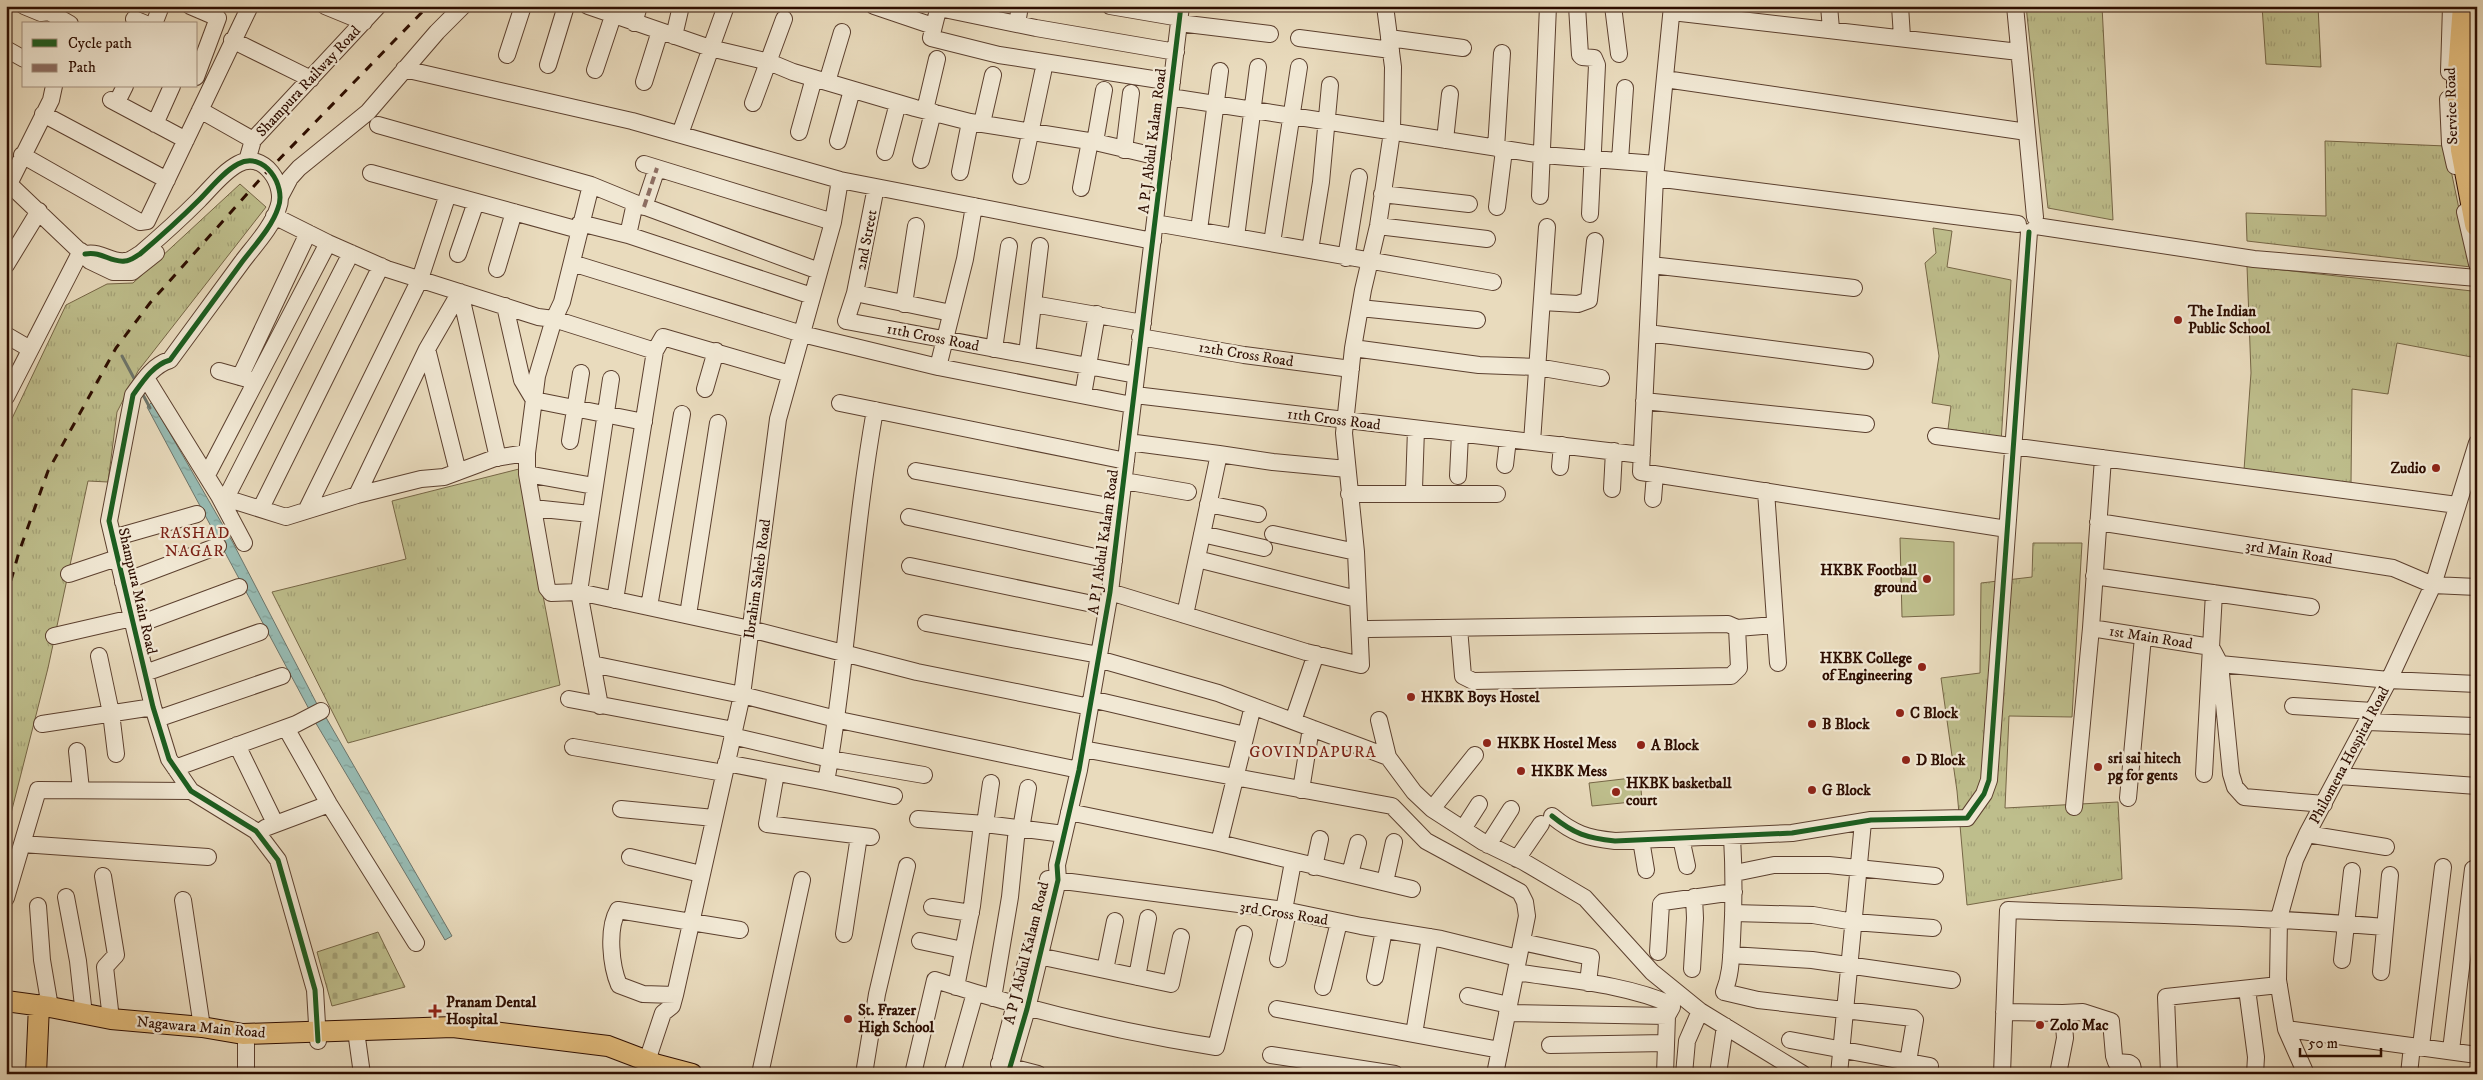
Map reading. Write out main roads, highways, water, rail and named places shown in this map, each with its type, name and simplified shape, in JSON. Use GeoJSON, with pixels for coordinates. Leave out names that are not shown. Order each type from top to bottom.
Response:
{"type":"FeatureCollection","features":[{"type":"Feature","properties":{"kind":"highway"},"geometry":{"type":"LineString","coordinates":[[2465,6],[2459,84],[2462,150],[2477,224]]}},
{"type":"Feature","properties":{"kind":"main road","name":"Nagawara Main Road"},"geometry":{"type":"LineString","coordinates":[[6,1001],[44,1012],[84,1014],[111,1019],[202,1027],[243,1034],[319,1037]]}},
{"type":"Feature","properties":{"kind":"main road"},"geometry":{"type":"LineString","coordinates":[[6,1012],[44,1012],[149,1036],[246,1044],[357,1035],[453,1037],[500,1044],[578,1050],[648,1067],[683,1073]]}},
{"type":"Feature","properties":{"kind":"main road"},"geometry":{"type":"LineString","coordinates":[[36,1074],[44,1012]]}},
{"type":"Feature","properties":{"kind":"main road"},"geometry":{"type":"LineString","coordinates":[[44,1012],[48,1074]]}},
{"type":"Feature","properties":{"kind":"water"},"geometry":{"type":"Polygon","coordinates":[[[152,402],[232,541],[318,706],[310,711],[147,407],[152,402]]]}},
{"type":"Feature","properties":{"kind":"water"},"geometry":{"type":"Polygon","coordinates":[[[324,714],[452,936],[445,940],[314,720],[324,714]]]}},
{"type":"Feature","properties":{"kind":"waterway"},"geometry":{"type":"LineString","coordinates":[[122,356],[136,382]]}},
{"type":"Feature","properties":{"kind":"waterway"},"geometry":{"type":"LineString","coordinates":[[141,391],[150,408]]}},
{"type":"Feature","properties":{"kind":"railway"},"geometry":{"type":"LineString","coordinates":[[6,598],[19,552],[48,471],[116,348],[150,303],[263,176],[428,6]]}},
{"type":"Feature","properties":{"kind":"place","name":"The Indian Public School"},"geometry":{"type":"Point","coordinates":[2178,320]}},
{"type":"Feature","properties":{"kind":"place","name":"Zudio"},"geometry":{"type":"Point","coordinates":[2436,468]}},
{"type":"Feature","properties":{"kind":"place","name":"HKBK Football ground"},"geometry":{"type":"Point","coordinates":[1927,579]}},
{"type":"Feature","properties":{"kind":"place","name":"HKBK College of Engineering"},"geometry":{"type":"Point","coordinates":[1922,667]}},
{"type":"Feature","properties":{"kind":"place","name":"HKBK Boys Hostel"},"geometry":{"type":"Point","coordinates":[1411,697]}},
{"type":"Feature","properties":{"kind":"place","name":"C Block"},"geometry":{"type":"Point","coordinates":[1900,713]}},
{"type":"Feature","properties":{"kind":"place","name":"B Block"},"geometry":{"type":"Point","coordinates":[1812,724]}},
{"type":"Feature","properties":{"kind":"place","name":"HKBK Hostel Mess"},"geometry":{"type":"Point","coordinates":[1487,743]}},
{"type":"Feature","properties":{"kind":"place","name":"A Block"},"geometry":{"type":"Point","coordinates":[1641,745]}},
{"type":"Feature","properties":{"kind":"place","name":"D Block"},"geometry":{"type":"Point","coordinates":[1906,760]}},
{"type":"Feature","properties":{"kind":"place","name":"sri sai hitech pg for gents"},"geometry":{"type":"Point","coordinates":[2098,767]}},
{"type":"Feature","properties":{"kind":"place","name":"HKBK Mess"},"geometry":{"type":"Point","coordinates":[1521,771]}},
{"type":"Feature","properties":{"kind":"place","name":"G Block"},"geometry":{"type":"Point","coordinates":[1812,790]}},
{"type":"Feature","properties":{"kind":"place","name":"HKBK basketball court"},"geometry":{"type":"Point","coordinates":[1616,792]}},
{"type":"Feature","properties":{"kind":"place","name":"Pranam Dental Hospital"},"geometry":{"type":"Point","coordinates":[435,1011]}},
{"type":"Feature","properties":{"kind":"place","name":"St. Frazer High School"},"geometry":{"type":"Point","coordinates":[848,1019]}},
{"type":"Feature","properties":{"kind":"place","name":"Zolo Mac"},"geometry":{"type":"Point","coordinates":[2040,1025]}},
{"type":"Feature","properties":{"kind":"district","name":"RASHAD NAGAR"},"geometry":{"type":"Point","coordinates":[195,541]}},
{"type":"Feature","properties":{"kind":"district","name":"GOVINDAPURA"},"geometry":{"type":"Point","coordinates":[1313,751]}}]}
